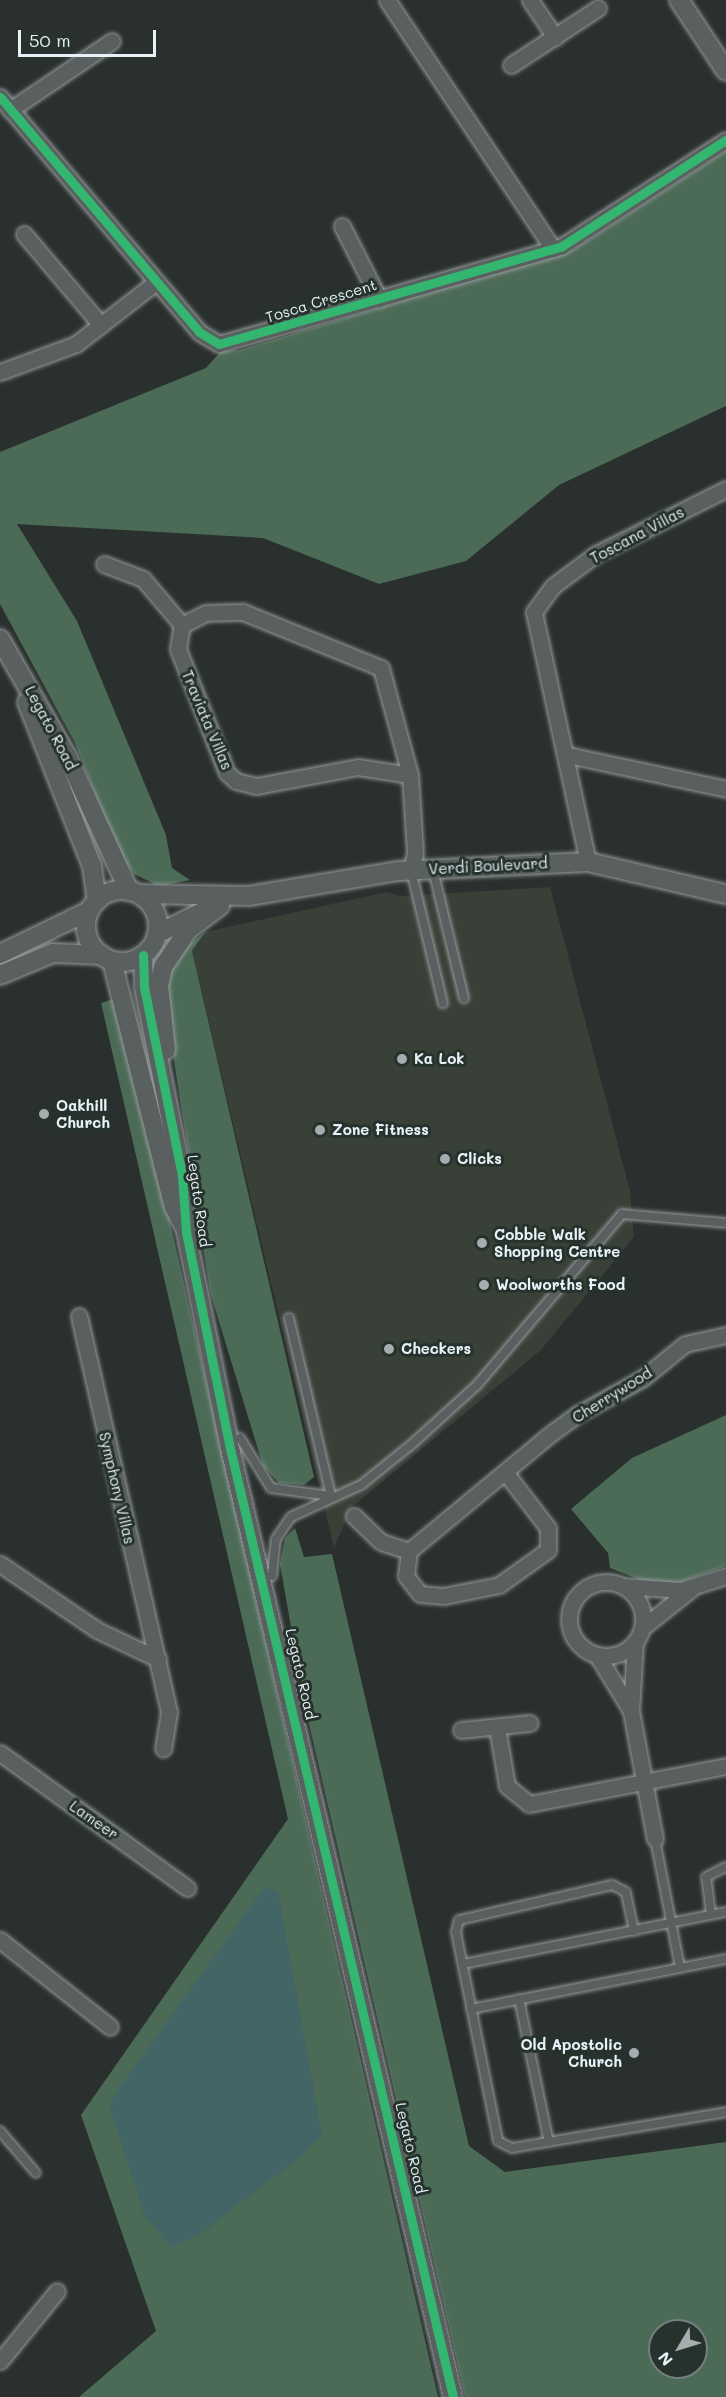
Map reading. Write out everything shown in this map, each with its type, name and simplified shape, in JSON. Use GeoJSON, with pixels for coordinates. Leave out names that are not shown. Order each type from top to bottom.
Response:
{"type":"FeatureCollection","features":[{"type":"Feature","properties":{"kind":"street"},"geometry":{"type":"LineString","coordinates":[[387,0],[553,249]]}},
{"type":"Feature","properties":{"kind":"street"},"geometry":{"type":"LineString","coordinates":[[530,0],[555,37]]}},
{"type":"Feature","properties":{"kind":"street"},"geometry":{"type":"LineString","coordinates":[[679,0],[726,71]]}},
{"type":"Feature","properties":{"kind":"street"},"geometry":{"type":"LineString","coordinates":[[511,65],[598,8]]}},
{"type":"Feature","properties":{"kind":"street"},"geometry":{"type":"LineString","coordinates":[[10,110],[112,41]]}},
{"type":"Feature","properties":{"kind":"street","name":"Tosca Crescent"},"geometry":{"type":"LineString","coordinates":[[0,97],[198,332],[219,344],[553,249],[726,140]]}},
{"type":"Feature","properties":{"kind":"street","name":"Tosca Crescent"},"geometry":{"type":"LineString","coordinates":[[342,226],[379,299]]}},
{"type":"Feature","properties":{"kind":"street"},"geometry":{"type":"LineString","coordinates":[[24,234],[101,325]]}},
{"type":"Feature","properties":{"kind":"street"},"geometry":{"type":"LineString","coordinates":[[0,372],[76,344],[156,282]]}},
{"type":"Feature","properties":{"kind":"street","name":"Toscana Villas"},"geometry":{"type":"LineString","coordinates":[[588,862],[568,755],[534,628],[539,599],[596,555],[726,489]]}},
{"type":"Feature","properties":{"kind":"street"},"geometry":{"type":"LineString","coordinates":[[104,564],[143,579],[182,626],[206,613],[243,612],[371,661],[388,676],[410,775],[413,861]]}},
{"type":"Feature","properties":{"kind":"street","name":"Traviata Villas"},"geometry":{"type":"LineString","coordinates":[[182,626],[178,649],[227,773],[236,781],[256,786],[358,767],[410,775]]}},
{"type":"Feature","properties":{"kind":"street","name":"Legato Road"},"geometry":{"type":"LineString","coordinates":[[0,639],[67,756],[134,892]]}},
{"type":"Feature","properties":{"kind":"street","name":"Legato Road"},"geometry":{"type":"LineString","coordinates":[[15,666],[92,866],[93,906]]}},
{"type":"Feature","properties":{"kind":"street"},"geometry":{"type":"LineString","coordinates":[[568,755],[726,789]]}},
{"type":"Feature","properties":{"kind":"street","name":"Verdi Boulevard"},"geometry":{"type":"LineString","coordinates":[[157,934],[220,906],[249,896],[413,861],[433,868],[588,862],[726,894]]}},
{"type":"Feature","properties":{"kind":"street"},"geometry":{"type":"LineString","coordinates":[[0,954],[93,906],[109,892],[134,892],[154,909],[157,934],[143,955],[107,958],[53,952],[0,975]]}},
{"type":"Feature","properties":{"kind":"street","name":"Verdi Boulevard"},"geometry":{"type":"LineString","coordinates":[[134,892],[249,896]]}},
{"type":"Feature","properties":{"kind":"street"},"geometry":{"type":"LineString","coordinates":[[93,906],[88,938],[107,958]]}},
{"type":"Feature","properties":{"kind":"street"},"geometry":{"type":"LineString","coordinates":[[166,1090],[159,986],[163,967],[188,930],[220,906]]}},
{"type":"Feature","properties":{"kind":"street","name":"Legato Road"},"geometry":{"type":"LineString","coordinates":[[143,955],[144,987],[166,1090],[186,1232],[215,1371],[453,2397]]}},
{"type":"Feature","properties":{"kind":"street","name":"Legato Road"},"geometry":{"type":"LineString","coordinates":[[107,958],[174,1207],[186,1232]]}},
{"type":"Feature","properties":{"kind":"street","name":"Symphony Villas"},"geometry":{"type":"LineString","coordinates":[[79,1316],[170,1712],[163,1749]]}},
{"type":"Feature","properties":{"kind":"street","name":"Cherrywood"},"geometry":{"type":"LineString","coordinates":[[408,1551],[561,1426],[643,1378],[685,1344],[726,1335]]}},
{"type":"Feature","properties":{"kind":"street","name":"Legato Road"},"geometry":{"type":"LineString","coordinates":[[215,1371],[240,1438],[272,1576],[273,1619]]}},
{"type":"Feature","properties":{"kind":"street"},"geometry":{"type":"LineString","coordinates":[[354,1516],[381,1542],[408,1551],[405,1576],[430,1597],[499,1585],[540,1558],[548,1550],[548,1528],[506,1473]]}},
{"type":"Feature","properties":{"kind":"street"},"geometry":{"type":"LineString","coordinates":[[0,1563],[97,1630],[158,1659]]}},
{"type":"Feature","properties":{"kind":"street"},"geometry":{"type":"LineString","coordinates":[[656,1839],[631,1711],[635,1642],[643,1627],[693,1588],[726,1576]]}},
{"type":"Feature","properties":{"kind":"street"},"geometry":{"type":"LineString","coordinates":[[621,1585],[641,1607],[643,1627]]}},
{"type":"Feature","properties":{"kind":"street"},"geometry":{"type":"LineString","coordinates":[[631,1711],[597,1655],[572,1634],[570,1612],[589,1586],[693,1588]]}},
{"type":"Feature","properties":{"kind":"street"},"geometry":{"type":"LineString","coordinates":[[597,1655],[614,1655],[635,1642]]}},
{"type":"Feature","properties":{"kind":"street"},"geometry":{"type":"LineString","coordinates":[[461,1730],[530,1723]]}},
{"type":"Feature","properties":{"kind":"street"},"geometry":{"type":"LineString","coordinates":[[497,1727],[507,1786],[521,1801],[726,1766]]}},
{"type":"Feature","properties":{"kind":"street","name":"Lameer"},"geometry":{"type":"LineString","coordinates":[[0,1754],[186,1888]]}},
{"type":"Feature","properties":{"kind":"street"},"geometry":{"type":"LineString","coordinates":[[0,1940],[110,2027]]}},
{"type":"Feature","properties":{"kind":"street"},"geometry":{"type":"LineString","coordinates":[[0,2361],[57,2291]]}},
{"type":"Feature","properties":{"kind":"lane"},"geometry":{"type":"LineString","coordinates":[[413,861],[443,1003]]}},
{"type":"Feature","properties":{"kind":"lane"},"geometry":{"type":"LineString","coordinates":[[433,868],[464,998]]}},
{"type":"Feature","properties":{"kind":"lane"},"geometry":{"type":"LineString","coordinates":[[272,1576],[282,1527],[303,1509],[361,1485],[477,1385],[622,1214],[726,1222]]}},
{"type":"Feature","properties":{"kind":"lane"},"geometry":{"type":"LineString","coordinates":[[289,1318],[331,1496]]}},
{"type":"Feature","properties":{"kind":"lane"},"geometry":{"type":"LineString","coordinates":[[240,1438],[271,1488],[331,1496]]}},
{"type":"Feature","properties":{"kind":"lane"},"geometry":{"type":"LineString","coordinates":[[656,1839],[680,1968]]}},
{"type":"Feature","properties":{"kind":"lane"},"geometry":{"type":"LineString","coordinates":[[711,1915],[706,1877],[726,1867]]}},
{"type":"Feature","properties":{"kind":"lane"},"geometry":{"type":"LineString","coordinates":[[634,1930],[626,1892],[612,1885],[466,1915],[456,1928],[498,2141],[512,2148],[726,2112]]}},
{"type":"Feature","properties":{"kind":"lane"},"geometry":{"type":"LineString","coordinates":[[463,1964],[726,1912]]}},
{"type":"Feature","properties":{"kind":"lane"},"geometry":{"type":"LineString","coordinates":[[471,2008],[726,1959]]}},
{"type":"Feature","properties":{"kind":"lane"},"geometry":{"type":"LineString","coordinates":[[519,1999],[549,2142]]}},
{"type":"Feature","properties":{"kind":"lane"},"geometry":{"type":"LineString","coordinates":[[0,2131],[36,2173]]}},
{"type":"Feature","properties":{"kind":"shaded area"},"geometry":{"type":"Polygon","coordinates":[[[550,887],[630,1191],[634,1237],[541,1350],[352,1507],[334,1548],[192,951],[205,932],[387,892],[401,896],[550,887]]]}},
{"type":"Feature","properties":{"kind":"green space"},"geometry":{"type":"Polygon","coordinates":[[[726,151],[726,406],[559,485],[466,561],[379,584],[263,538],[17,524],[77,621],[166,835],[172,868],[190,880],[159,886],[134,874],[118,851],[74,741],[0,604],[0,452],[206,368],[221,351],[239,350],[573,250],[726,151]]]}},
{"type":"Feature","properties":{"kind":"green space"},"geometry":{"type":"Polygon","coordinates":[[[205,932],[192,951],[314,1477],[304,1485],[279,1483],[263,1466],[210,1292],[172,1048],[166,978],[187,946],[205,932]]]}},
{"type":"Feature","properties":{"kind":"green space"},"geometry":{"type":"Polygon","coordinates":[[[119,997],[438,2397],[79,2397],[156,2331],[81,2115],[288,1819],[101,1003],[119,997]]]}},
{"type":"Feature","properties":{"kind":"green space"},"geometry":{"type":"Polygon","coordinates":[[[726,1415],[726,1566],[677,1583],[643,1581],[610,1568],[608,1553],[571,1509],[632,1458],[726,1415]]]}},
{"type":"Feature","properties":{"kind":"green space"},"geometry":{"type":"Polygon","coordinates":[[[295,1528],[304,1557],[332,1554],[469,2146],[505,2172],[726,2142],[726,2397],[465,2397],[304,1702],[280,1564],[285,1538],[295,1528]]]}},
{"type":"Feature","properties":{"kind":"water"},"geometry":{"type":"Polygon","coordinates":[[[265,1886],[278,1891],[322,2134],[299,2159],[200,2234],[171,2248],[144,2215],[110,2108],[114,2095],[265,1886]]]}},
{"type":"Feature","properties":{"kind":"cycle path"},"geometry":{"type":"LineString","coordinates":[[0,97],[199,332],[219,344],[562,246],[726,140]]}},
{"type":"Feature","properties":{"kind":"cycle path"},"geometry":{"type":"LineString","coordinates":[[143,955],[144,987],[182,1176],[186,1232],[229,1444],[453,2397]]}},
{"type":"Feature","properties":{"kind":"place","name":"Ka Lok"},"geometry":{"type":"Point","coordinates":[402,1059]}},
{"type":"Feature","properties":{"kind":"place","name":"Oakhill Church"},"geometry":{"type":"Point","coordinates":[44,1114]}},
{"type":"Feature","properties":{"kind":"place","name":"Zone Fitness"},"geometry":{"type":"Point","coordinates":[320,1130]}},
{"type":"Feature","properties":{"kind":"place","name":"Clicks"},"geometry":{"type":"Point","coordinates":[445,1159]}},
{"type":"Feature","properties":{"kind":"place","name":"Cobble Walk Shopping Centre"},"geometry":{"type":"Point","coordinates":[482,1243]}},
{"type":"Feature","properties":{"kind":"place","name":"Woolworths Food"},"geometry":{"type":"Point","coordinates":[484,1285]}},
{"type":"Feature","properties":{"kind":"place","name":"Checkers"},"geometry":{"type":"Point","coordinates":[389,1349]}},
{"type":"Feature","properties":{"kind":"place","name":"Old Apostolic Church"},"geometry":{"type":"Point","coordinates":[634,2053]}}]}
